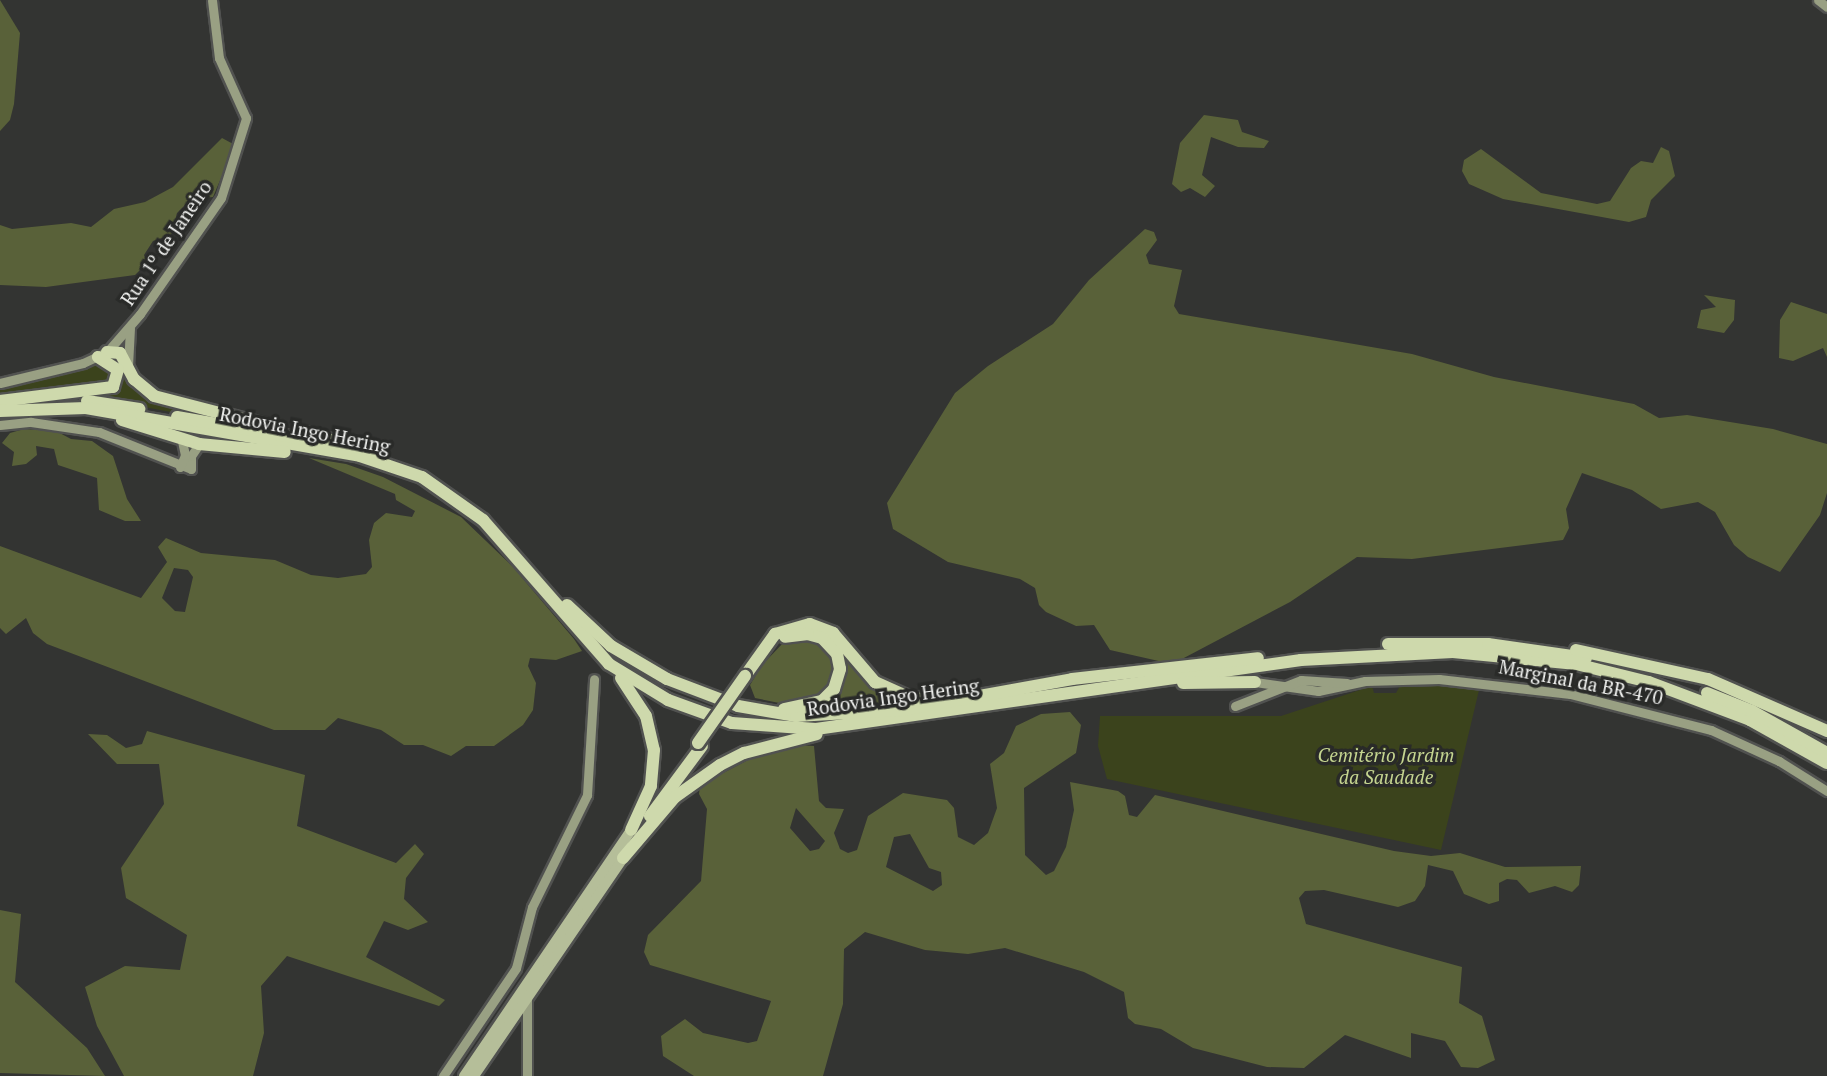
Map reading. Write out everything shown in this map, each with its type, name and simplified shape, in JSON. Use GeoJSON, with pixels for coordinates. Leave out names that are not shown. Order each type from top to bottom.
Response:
{"type":"FeatureCollection","features":[{"type":"Feature","properties":{"kind":"highway"},"geometry":{"type":"LineString","coordinates":[[103,354],[120,353],[143,389],[171,403],[376,452]]}},
{"type":"Feature","properties":{"kind":"highway"},"geometry":{"type":"LineString","coordinates":[[0,402],[113,387],[118,370],[103,354]]}},
{"type":"Feature","properties":{"kind":"highway","name":"Rodovia Ingo Hering"},"geometry":{"type":"LineString","coordinates":[[0,402],[83,400],[376,452],[418,467],[488,516],[576,615],[611,646],[667,679],[738,706],[829,717],[971,698],[1123,672],[1329,648],[1420,642],[1521,648],[1576,656],[1673,681],[1752,711],[1827,752]]}},
{"type":"Feature","properties":{"kind":"highway","name":"Rodovia Ingo Hering"},"geometry":{"type":"LineString","coordinates":[[0,411],[62,406],[389,464],[453,496],[494,531],[609,664],[668,701],[732,723],[796,730],[843,726],[1138,681],[1384,652],[1518,656],[1615,673],[1693,696],[1750,720],[1827,763]]}},
{"type":"Feature","properties":{"kind":"highway"},"geometry":{"type":"LineString","coordinates":[[103,412],[183,441],[199,444],[261,451],[317,450]]}},
{"type":"Feature","properties":{"kind":"highway"},"geometry":{"type":"LineString","coordinates":[[623,858],[775,634],[810,624],[833,633],[864,673],[890,690],[935,701],[971,698]]}},
{"type":"Feature","properties":{"kind":"highway"},"geometry":{"type":"LineString","coordinates":[[738,706],[784,709],[822,702],[837,684],[839,662],[822,638],[799,633],[767,650],[746,677]]}},
{"type":"Feature","properties":{"kind":"highway"},"geometry":{"type":"LineString","coordinates":[[1521,648],[1586,651],[1681,671],[1736,689],[1827,732]]}},
{"type":"Feature","properties":{"kind":"highway"},"geometry":{"type":"LineString","coordinates":[[609,664],[637,698],[654,750],[651,786],[631,830]]}},
{"type":"Feature","properties":{"kind":"highway"},"geometry":{"type":"LineString","coordinates":[[1138,681],[1255,682]]}},
{"type":"Feature","properties":{"kind":"highway"},"geometry":{"type":"LineString","coordinates":[[623,858],[675,797],[720,765],[744,753],[843,726]]}},
{"type":"Feature","properties":{"kind":"highway"},"geometry":{"type":"LineString","coordinates":[[631,830],[700,744]]}},
{"type":"Feature","properties":{"kind":"main road"},"geometry":{"type":"LineString","coordinates":[[464,1076],[631,830]]}},
{"type":"Feature","properties":{"kind":"main road"},"geometry":{"type":"LineString","coordinates":[[474,1076],[623,858]]}},
{"type":"Feature","properties":{"kind":"street","name":"Rua 1º de Janeiro"},"geometry":{"type":"LineString","coordinates":[[103,354],[130,326],[210,217],[226,188],[242,141],[244,107],[219,58],[212,0]]}},
{"type":"Feature","properties":{"kind":"street"},"geometry":{"type":"LineString","coordinates":[[1818,0],[1827,7]]}},
{"type":"Feature","properties":{"kind":"street"},"geometry":{"type":"LineString","coordinates":[[128,368],[130,326]]}},
{"type":"Feature","properties":{"kind":"street"},"geometry":{"type":"LineString","coordinates":[[0,383],[103,354]]}},
{"type":"Feature","properties":{"kind":"street"},"geometry":{"type":"LineString","coordinates":[[0,425],[44,423],[99,432],[180,467],[191,469],[191,456],[199,444]]}},
{"type":"Feature","properties":{"kind":"street"},"geometry":{"type":"LineString","coordinates":[[180,467],[185,455],[183,441]]}},
{"type":"Feature","properties":{"kind":"street","name":"Marginal da BR-470"},"geometry":{"type":"LineString","coordinates":[[1286,685],[1314,678],[1352,684],[1386,679],[1488,682],[1619,704],[1711,730],[1779,761],[1827,791]]}},
{"type":"Feature","properties":{"kind":"street"},"geometry":{"type":"LineString","coordinates":[[443,1076],[516,968],[536,897],[587,796],[594,679]]}},
{"type":"Feature","properties":{"kind":"street"},"geometry":{"type":"LineString","coordinates":[[1255,682],[1286,685]]}},
{"type":"Feature","properties":{"kind":"street"},"geometry":{"type":"LineString","coordinates":[[1255,682],[1260,690],[1257,699]]}},
{"type":"Feature","properties":{"kind":"street"},"geometry":{"type":"LineString","coordinates":[[1235,706],[1286,685]]}},
{"type":"Feature","properties":{"kind":"street"},"geometry":{"type":"LineString","coordinates":[[527,998],[527,1076]]}},
{"type":"Feature","properties":{"kind":"green space"},"geometry":{"type":"Polygon","coordinates":[[[0,0],[20,33],[14,104],[10,120],[0,131],[0,0]]]}},
{"type":"Feature","properties":{"kind":"green space"},"geometry":{"type":"Polygon","coordinates":[[[1204,115],[1238,120],[1242,132],[1269,141],[1264,148],[1238,147],[1211,137],[1202,175],[1215,186],[1205,197],[1190,188],[1181,192],[1172,184],[1180,143],[1204,115]]]}},
{"type":"Feature","properties":{"kind":"green space"},"geometry":{"type":"Polygon","coordinates":[[[222,138],[235,145],[213,197],[191,199],[177,213],[171,235],[153,241],[144,255],[147,263],[135,275],[46,287],[0,285],[0,225],[12,229],[71,223],[91,227],[114,209],[145,202],[173,187],[222,138]]]}},
{"type":"Feature","properties":{"kind":"green space"},"geometry":{"type":"Polygon","coordinates":[[[1661,147],[1669,151],[1675,176],[1651,200],[1646,217],[1629,222],[1503,199],[1469,184],[1462,171],[1464,160],[1481,149],[1541,193],[1597,204],[1610,201],[1631,168],[1641,161],[1653,163],[1661,147]]]}},
{"type":"Feature","properties":{"kind":"green space"},"geometry":{"type":"Polygon","coordinates":[[[1145,229],[1154,232],[1157,240],[1146,255],[1149,264],[1182,270],[1174,306],[1179,314],[1412,354],[1494,377],[1634,404],[1659,418],[1687,415],[1773,429],[1827,444],[1827,493],[1820,515],[1780,572],[1748,557],[1734,545],[1715,512],[1698,502],[1661,509],[1632,490],[1582,473],[1566,509],[1569,528],[1563,540],[1412,559],[1357,557],[1290,602],[1182,659],[1163,662],[1110,650],[1094,625],[1076,626],[1046,612],[1039,605],[1035,588],[1020,579],[948,562],[893,529],[887,503],[955,393],[988,366],[1053,324],[1089,280],[1145,229]]]}},
{"type":"Feature","properties":{"kind":"green space"},"geometry":{"type":"Polygon","coordinates":[[[1704,295],[1735,300],[1734,320],[1724,333],[1697,328],[1701,310],[1716,307],[1704,295]]]}},
{"type":"Feature","properties":{"kind":"green space"},"geometry":{"type":"Polygon","coordinates":[[[1791,302],[1827,314],[1827,357],[1823,348],[1793,361],[1779,358],[1780,320],[1791,302]]]}},
{"type":"Feature","properties":{"kind":"green space"},"geometry":{"type":"Polygon","coordinates":[[[112,352],[122,365],[130,386],[149,402],[224,422],[75,394],[119,387],[123,373],[112,352]]]}},
{"type":"Feature","properties":{"kind":"green space"},"geometry":{"type":"Polygon","coordinates":[[[96,364],[114,372],[106,386],[0,395],[0,386],[96,364]]]}},
{"type":"Feature","properties":{"kind":"green space"},"geometry":{"type":"Polygon","coordinates":[[[24,429],[56,431],[71,439],[92,441],[113,456],[127,499],[141,521],[125,521],[99,510],[97,478],[58,465],[54,449],[36,446],[37,455],[26,464],[12,466],[14,452],[2,443],[10,433],[24,429]]]}},
{"type":"Feature","properties":{"kind":"green space"},"geometry":{"type":"Polygon","coordinates":[[[309,458],[346,464],[383,477],[461,517],[513,567],[582,651],[556,660],[530,658],[528,666],[536,683],[533,710],[523,725],[494,746],[466,746],[451,756],[423,745],[404,745],[381,730],[338,718],[325,730],[274,730],[47,644],[33,633],[26,618],[6,634],[0,628],[0,546],[141,598],[167,562],[158,547],[166,538],[201,553],[275,560],[311,575],[338,578],[366,574],[372,567],[369,540],[374,523],[386,513],[412,517],[415,511],[396,500],[395,494],[309,458]],[[174,568],[162,598],[175,611],[185,612],[193,577],[188,570],[174,568]]]}},
{"type":"Feature","properties":{"kind":"green space"},"geometry":{"type":"Polygon","coordinates":[[[830,634],[865,679],[904,703],[815,712],[834,696],[838,650],[830,634]]]}},
{"type":"Feature","properties":{"kind":"green space"},"geometry":{"type":"Polygon","coordinates":[[[796,637],[827,648],[836,664],[825,693],[814,701],[789,705],[755,698],[750,685],[762,665],[784,642],[796,637]]]}},
{"type":"Feature","properties":{"kind":"green space","name":"Cemitério Jardim da Saudade"},"geometry":{"type":"Polygon","coordinates":[[[1401,684],[1480,686],[1441,850],[1107,779],[1098,746],[1100,716],[1281,716],[1372,686],[1374,693],[1396,693],[1401,684]]]}},
{"type":"Feature","properties":{"kind":"green space"},"geometry":{"type":"Polygon","coordinates":[[[1070,712],[1081,725],[1076,753],[1024,788],[1025,855],[1046,875],[1054,871],[1066,847],[1074,810],[1070,782],[1118,791],[1125,796],[1129,815],[1137,817],[1155,795],[1394,851],[1431,856],[1460,853],[1505,867],[1581,866],[1579,885],[1572,892],[1555,886],[1529,893],[1517,880],[1507,879],[1499,883],[1499,901],[1489,904],[1464,894],[1453,871],[1428,865],[1425,886],[1415,901],[1398,907],[1324,890],[1305,891],[1299,898],[1306,924],[1462,967],[1459,1003],[1482,1016],[1495,1060],[1478,1068],[1461,1067],[1445,1041],[1411,1033],[1411,1058],[1345,1035],[1304,1068],[1267,1067],[1193,1048],[1161,1029],[1135,1024],[1128,1018],[1124,992],[1084,972],[1005,948],[968,954],[925,950],[865,932],[844,949],[843,1004],[823,1076],[694,1076],[663,1056],[661,1036],[685,1019],[703,1033],[748,1043],[757,1041],[771,1001],[650,965],[644,952],[648,935],[701,881],[707,809],[699,794],[700,785],[750,759],[795,745],[814,746],[819,801],[826,808],[844,809],[834,833],[840,849],[848,853],[857,850],[868,816],[903,793],[947,800],[954,808],[958,837],[974,845],[988,833],[997,808],[990,764],[1004,753],[1016,726],[1041,714],[1070,712]],[[796,808],[790,828],[810,851],[819,849],[825,841],[796,808]],[[910,834],[894,837],[886,867],[933,891],[942,885],[941,872],[929,868],[910,834]]]}},
{"type":"Feature","properties":{"kind":"green space"},"geometry":{"type":"Polygon","coordinates":[[[147,731],[305,775],[297,826],[396,863],[415,844],[424,854],[406,878],[404,899],[428,922],[408,930],[384,921],[366,957],[445,1000],[439,1006],[287,956],[261,986],[264,1033],[253,1076],[124,1076],[97,1026],[85,987],[125,966],[180,970],[187,935],[126,898],[121,868],[164,804],[159,764],[117,764],[88,734],[107,735],[126,748],[142,744],[147,731]]]}},
{"type":"Feature","properties":{"kind":"green space"},"geometry":{"type":"Polygon","coordinates":[[[0,910],[21,914],[15,982],[87,1048],[105,1076],[0,1073],[0,910]]]}}]}
